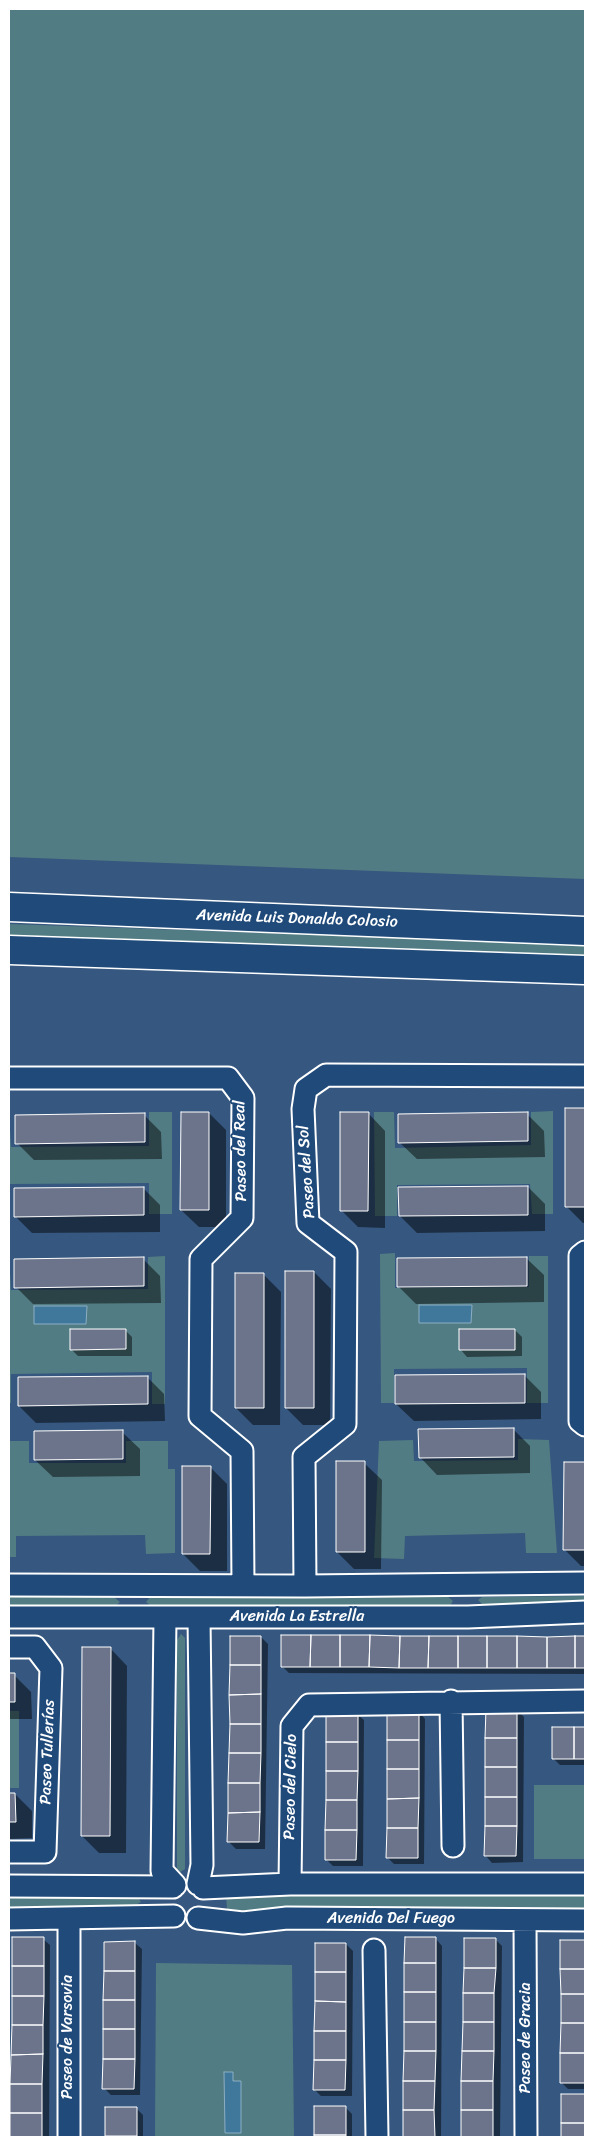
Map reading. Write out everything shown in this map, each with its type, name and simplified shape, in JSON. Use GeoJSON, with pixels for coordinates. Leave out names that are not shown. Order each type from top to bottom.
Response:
{"type":"FeatureCollection","features":[{"type":"Feature","properties":{"kind":"main road","name":"Avenida Luis Donaldo Colosio"},"geometry":{"type":"LineString","coordinates":[[9,907],[585,931]]}},
{"type":"Feature","properties":{"kind":"main road"},"geometry":{"type":"LineString","coordinates":[[9,950],[585,970]]}},
{"type":"Feature","properties":{"kind":"street","name":"Paseo del Sol"},"geometry":{"type":"LineString","coordinates":[[305,1586],[304,1457],[345,1424],[346,1252],[308,1223],[303,1109],[306,1089],[326,1076],[585,1076]]}},
{"type":"Feature","properties":{"kind":"street","name":"Paseo del Real"},"geometry":{"type":"LineString","coordinates":[[9,1078],[228,1078],[243,1098],[242,1218],[201,1259],[200,1397],[200,1416],[242,1451],[243,1586]]}},
{"type":"Feature","properties":{"kind":"street"},"geometry":{"type":"LineString","coordinates":[[585,1252],[580,1256],[580,1422],[585,1425]]}},
{"type":"Feature","properties":{"kind":"street","name":"Avenida La Estrella"},"geometry":{"type":"LineString","coordinates":[[9,1585],[305,1586],[585,1583]]}},
{"type":"Feature","properties":{"kind":"street"},"geometry":{"type":"LineString","coordinates":[[468,1617],[469,1584]]}},
{"type":"Feature","properties":{"kind":"street"},"geometry":{"type":"LineString","coordinates":[[131,1617],[132,1585]]}},
{"type":"Feature","properties":{"kind":"street","name":"Avenida La Estrella"},"geometry":{"type":"LineString","coordinates":[[9,1617],[468,1617],[585,1612]]}},
{"type":"Feature","properties":{"kind":"street"},"geometry":{"type":"LineString","coordinates":[[9,1919],[68,1928],[174,1916],[186,1920],[198,1918],[203,1914],[208,1901],[201,1886],[199,1617]]}},
{"type":"Feature","properties":{"kind":"street"},"geometry":{"type":"LineString","coordinates":[[165,1618],[162,1871],[174,1886]]}},
{"type":"Feature","properties":{"kind":"street","name":"Paseo Tullerías"},"geometry":{"type":"LineString","coordinates":[[9,1647],[35,1647],[51,1668],[45,1852],[9,1852]]}},
{"type":"Feature","properties":{"kind":"street","name":"Paseo del Cielo"},"geometry":{"type":"LineString","coordinates":[[290,1876],[292,1726],[309,1705],[585,1701]]}},
{"type":"Feature","properties":{"kind":"street"},"geometry":{"type":"LineString","coordinates":[[451,1702],[453,1846]]}},
{"type":"Feature","properties":{"kind":"street"},"geometry":{"type":"LineString","coordinates":[[9,1886],[174,1886],[185,1881],[201,1886],[290,1876],[585,1884]]}},
{"type":"Feature","properties":{"kind":"street"},"geometry":{"type":"LineString","coordinates":[[174,1886],[168,1898],[168,1905],[174,1916]]}},
{"type":"Feature","properties":{"kind":"street","name":"Avenida Del Fuego"},"geometry":{"type":"LineString","coordinates":[[198,1918],[243,1923],[287,1918],[525,1929],[585,1920]]}},
{"type":"Feature","properties":{"kind":"street","name":"Paseo de Varsovia"},"geometry":{"type":"LineString","coordinates":[[68,1928],[69,2137]]}},
{"type":"Feature","properties":{"kind":"street","name":"Paseo de Gracia"},"geometry":{"type":"LineString","coordinates":[[525,1929],[526,2137]]}},
{"type":"Feature","properties":{"kind":"street"},"geometry":{"type":"LineString","coordinates":[[374,1950],[377,2137]]}},
{"type":"Feature","properties":{"kind":"green space"},"geometry":{"type":"Polygon","coordinates":[[[9,9],[585,9],[585,879],[9,857],[9,9]]]}},
{"type":"Feature","properties":{"kind":"green space"},"geometry":{"type":"Polygon","coordinates":[[[9,924],[585,944],[585,958],[9,940],[9,924]]]}},
{"type":"Feature","properties":{"kind":"green space"},"geometry":{"type":"Polygon","coordinates":[[[9,1111],[11,1147],[149,1146],[149,1112],[172,1112],[172,1214],[149,1214],[149,1183],[10,1184],[9,1215],[9,1111]]]}},
{"type":"Feature","properties":{"kind":"green space"},"geometry":{"type":"Polygon","coordinates":[[[553,1111],[553,1214],[532,1214],[530,1184],[397,1185],[397,1216],[375,1216],[374,1112],[394,1112],[395,1148],[531,1145],[531,1112],[553,1111]]]}},
{"type":"Feature","properties":{"kind":"green space"},"geometry":{"type":"Polygon","coordinates":[[[395,1253],[395,1288],[529,1287],[529,1256],[548,1256],[548,1403],[527,1403],[527,1368],[394,1369],[394,1403],[381,1403],[380,1254],[395,1253]]]}},
{"type":"Feature","properties":{"kind":"green space"},"geometry":{"type":"Polygon","coordinates":[[[9,1255],[11,1290],[148,1289],[148,1257],[165,1256],[165,1404],[152,1404],[152,1372],[11,1374],[11,1403],[9,1403],[9,1255]]]}},
{"type":"Feature","properties":{"kind":"green space"},"geometry":{"type":"Polygon","coordinates":[[[518,1439],[549,1440],[557,1553],[526,1553],[525,1533],[405,1536],[404,1559],[374,1558],[379,1441],[413,1440],[414,1461],[518,1460],[518,1439]]]}},
{"type":"Feature","properties":{"kind":"green space"},"geometry":{"type":"Polygon","coordinates":[[[9,1441],[29,1441],[29,1463],[126,1463],[126,1441],[168,1441],[168,1469],[175,1469],[175,1553],[146,1554],[145,1535],[16,1536],[16,1557],[9,1557],[9,1441]]]}},
{"type":"Feature","properties":{"kind":"green space"},"geometry":{"type":"Polygon","coordinates":[[[446,1595],[453,1601],[449,1607],[151,1606],[146,1602],[151,1596],[446,1595]]]}},
{"type":"Feature","properties":{"kind":"green space"},"geometry":{"type":"Polygon","coordinates":[[[585,1596],[585,1604],[482,1604],[478,1600],[482,1597],[585,1596]]]}},
{"type":"Feature","properties":{"kind":"green space"},"geometry":{"type":"Polygon","coordinates":[[[9,1597],[114,1597],[120,1602],[114,1608],[9,1608],[9,1597]]]}},
{"type":"Feature","properties":{"kind":"green space"},"geometry":{"type":"Polygon","coordinates":[[[181,1634],[185,1638],[185,1869],[180,1872],[177,1869],[177,1640],[181,1634]]]}},
{"type":"Feature","properties":{"kind":"green space"},"geometry":{"type":"Polygon","coordinates":[[[9,1711],[19,1711],[19,1788],[9,1788],[9,1711]]]}},
{"type":"Feature","properties":{"kind":"green space"},"geometry":{"type":"Polygon","coordinates":[[[534,1785],[585,1785],[585,1859],[534,1859],[534,1785]]]}},
{"type":"Feature","properties":{"kind":"green space"},"geometry":{"type":"Polygon","coordinates":[[[226,1895],[585,1895],[585,1909],[227,1910],[226,1895]]]}},
{"type":"Feature","properties":{"kind":"green space"},"geometry":{"type":"Polygon","coordinates":[[[9,1896],[137,1896],[141,1902],[134,1906],[9,1907],[9,1896]]]}},
{"type":"Feature","properties":{"kind":"green space"},"geometry":{"type":"Polygon","coordinates":[[[156,1963],[292,1965],[294,2137],[155,2137],[156,1963]]]}},
{"type":"Feature","properties":{"kind":"water"},"geometry":{"type":"Polygon","coordinates":[[[419,1305],[472,1305],[471,1323],[419,1323],[419,1305]]]}},
{"type":"Feature","properties":{"kind":"water"},"geometry":{"type":"Polygon","coordinates":[[[34,1306],[87,1306],[86,1324],[34,1324],[34,1306]]]}},
{"type":"Feature","properties":{"kind":"water"},"geometry":{"type":"Polygon","coordinates":[[[224,2072],[233,2072],[233,2081],[241,2081],[241,2133],[225,2133],[224,2072]]]}},
{"type":"Feature","properties":{"kind":"building"},"geometry":{"type":"Polygon","coordinates":[[[565,1108],[585,1108],[585,1207],[565,1207],[565,1108]]]}},
{"type":"Feature","properties":{"kind":"building"},"geometry":{"type":"Polygon","coordinates":[[[181,1112],[209,1112],[209,1210],[180,1210],[181,1112]]]}},
{"type":"Feature","properties":{"kind":"building"},"geometry":{"type":"Polygon","coordinates":[[[340,1112],[369,1112],[368,1211],[340,1211],[340,1112]]]}},
{"type":"Feature","properties":{"kind":"building"},"geometry":{"type":"Polygon","coordinates":[[[528,1112],[528,1141],[398,1143],[398,1114],[528,1112]]]}},
{"type":"Feature","properties":{"kind":"building"},"geometry":{"type":"Polygon","coordinates":[[[145,1113],[145,1142],[15,1144],[15,1115],[145,1113]]]}},
{"type":"Feature","properties":{"kind":"building"},"geometry":{"type":"Polygon","coordinates":[[[528,1186],[528,1215],[399,1216],[398,1187],[528,1186]]]}},
{"type":"Feature","properties":{"kind":"building"},"geometry":{"type":"Polygon","coordinates":[[[144,1187],[144,1215],[14,1217],[14,1188],[144,1187]]]}},
{"type":"Feature","properties":{"kind":"building"},"geometry":{"type":"Polygon","coordinates":[[[144,1257],[144,1286],[14,1288],[14,1259],[144,1257]]]}},
{"type":"Feature","properties":{"kind":"building"},"geometry":{"type":"Polygon","coordinates":[[[527,1257],[527,1286],[397,1287],[397,1258],[527,1257]]]}},
{"type":"Feature","properties":{"kind":"building"},"geometry":{"type":"Polygon","coordinates":[[[285,1271],[314,1271],[314,1408],[285,1408],[285,1271]]]}},
{"type":"Feature","properties":{"kind":"building"},"geometry":{"type":"Polygon","coordinates":[[[235,1273],[264,1273],[264,1408],[235,1408],[235,1273]]]}},
{"type":"Feature","properties":{"kind":"building"},"geometry":{"type":"Polygon","coordinates":[[[70,1329],[126,1329],[126,1349],[70,1350],[70,1329]]]}},
{"type":"Feature","properties":{"kind":"building"},"geometry":{"type":"Polygon","coordinates":[[[459,1329],[515,1329],[515,1350],[459,1350],[459,1329]]]}},
{"type":"Feature","properties":{"kind":"building"},"geometry":{"type":"Polygon","coordinates":[[[525,1374],[525,1403],[395,1404],[395,1375],[525,1374]]]}},
{"type":"Feature","properties":{"kind":"building"},"geometry":{"type":"Polygon","coordinates":[[[148,1376],[148,1404],[18,1406],[18,1377],[148,1376]]]}},
{"type":"Feature","properties":{"kind":"building"},"geometry":{"type":"Polygon","coordinates":[[[514,1428],[514,1457],[419,1458],[418,1429],[514,1428]]]}},
{"type":"Feature","properties":{"kind":"building"},"geometry":{"type":"Polygon","coordinates":[[[123,1430],[123,1459],[34,1460],[34,1431],[123,1430]]]}},
{"type":"Feature","properties":{"kind":"building"},"geometry":{"type":"Polygon","coordinates":[[[336,1461],[365,1461],[365,1552],[336,1552],[336,1461]]]}},
{"type":"Feature","properties":{"kind":"building"},"geometry":{"type":"Polygon","coordinates":[[[564,1462],[585,1462],[585,1550],[563,1550],[564,1462]]]}},
{"type":"Feature","properties":{"kind":"building"},"geometry":{"type":"Polygon","coordinates":[[[182,1466],[211,1466],[210,1554],[182,1554],[182,1466]]]}},
{"type":"Feature","properties":{"kind":"building"},"geometry":{"type":"Polygon","coordinates":[[[281,1635],[311,1635],[310,1667],[281,1667],[281,1635]]]}},
{"type":"Feature","properties":{"kind":"building"},"geometry":{"type":"Polygon","coordinates":[[[311,1635],[340,1635],[340,1667],[310,1667],[311,1635]]]}},
{"type":"Feature","properties":{"kind":"building"},"geometry":{"type":"Polygon","coordinates":[[[340,1635],[370,1635],[369,1667],[340,1667],[340,1635]]]}},
{"type":"Feature","properties":{"kind":"building"},"geometry":{"type":"Polygon","coordinates":[[[370,1635],[400,1636],[399,1668],[369,1667],[370,1635]]]}},
{"type":"Feature","properties":{"kind":"building"},"geometry":{"type":"Polygon","coordinates":[[[230,1636],[261,1636],[261,1665],[230,1665],[230,1636]]]}},
{"type":"Feature","properties":{"kind":"building"},"geometry":{"type":"Polygon","coordinates":[[[400,1636],[429,1636],[428,1668],[399,1668],[400,1636]]]}},
{"type":"Feature","properties":{"kind":"building"},"geometry":{"type":"Polygon","coordinates":[[[429,1636],[458,1636],[458,1668],[428,1668],[429,1636]]]}},
{"type":"Feature","properties":{"kind":"building"},"geometry":{"type":"Polygon","coordinates":[[[458,1636],[487,1636],[487,1668],[458,1668],[458,1636]]]}},
{"type":"Feature","properties":{"kind":"building"},"geometry":{"type":"Polygon","coordinates":[[[487,1636],[517,1636],[517,1668],[487,1668],[487,1636]]]}},
{"type":"Feature","properties":{"kind":"building"},"geometry":{"type":"Polygon","coordinates":[[[517,1636],[547,1637],[547,1668],[517,1668],[517,1636]]]}},
{"type":"Feature","properties":{"kind":"building"},"geometry":{"type":"Polygon","coordinates":[[[575,1636],[585,1636],[585,1668],[575,1668],[575,1636]]]}},
{"type":"Feature","properties":{"kind":"building"},"geometry":{"type":"Polygon","coordinates":[[[575,1636],[575,1668],[547,1668],[547,1637],[575,1636]]]}},
{"type":"Feature","properties":{"kind":"building"},"geometry":{"type":"Polygon","coordinates":[[[82,1647],[111,1647],[110,1836],[81,1836],[82,1647]]]}},
{"type":"Feature","properties":{"kind":"building"},"geometry":{"type":"Polygon","coordinates":[[[230,1665],[261,1665],[261,1694],[229,1695],[230,1665]]]}},
{"type":"Feature","properties":{"kind":"building"},"geometry":{"type":"Polygon","coordinates":[[[9,1673],[15,1673],[15,1702],[9,1702],[9,1673]]]}},
{"type":"Feature","properties":{"kind":"building"},"geometry":{"type":"Polygon","coordinates":[[[261,1694],[261,1724],[230,1724],[229,1695],[261,1694]]]}},
{"type":"Feature","properties":{"kind":"building"},"geometry":{"type":"Polygon","coordinates":[[[486,1709],[517,1709],[517,1738],[485,1738],[486,1709]]]}},
{"type":"Feature","properties":{"kind":"building"},"geometry":{"type":"Polygon","coordinates":[[[387,1711],[419,1711],[419,1740],[387,1740],[387,1711]]]}},
{"type":"Feature","properties":{"kind":"building"},"geometry":{"type":"Polygon","coordinates":[[[326,1712],[358,1712],[358,1742],[326,1742],[326,1712]]]}},
{"type":"Feature","properties":{"kind":"building"},"geometry":{"type":"Polygon","coordinates":[[[230,1724],[261,1724],[261,1753],[229,1753],[230,1724]]]}},
{"type":"Feature","properties":{"kind":"building"},"geometry":{"type":"Polygon","coordinates":[[[552,1727],[574,1727],[574,1759],[552,1759],[552,1727]]]}},
{"type":"Feature","properties":{"kind":"building"},"geometry":{"type":"Polygon","coordinates":[[[574,1727],[585,1727],[585,1759],[574,1759],[574,1727]]]}},
{"type":"Feature","properties":{"kind":"building"},"geometry":{"type":"Polygon","coordinates":[[[485,1738],[517,1738],[517,1767],[485,1767],[485,1738]]]}},
{"type":"Feature","properties":{"kind":"building"},"geometry":{"type":"Polygon","coordinates":[[[387,1740],[419,1740],[419,1769],[387,1769],[387,1740]]]}},
{"type":"Feature","properties":{"kind":"building"},"geometry":{"type":"Polygon","coordinates":[[[326,1742],[358,1742],[358,1771],[326,1771],[326,1742]]]}},
{"type":"Feature","properties":{"kind":"building"},"geometry":{"type":"Polygon","coordinates":[[[229,1753],[261,1753],[260,1783],[228,1783],[229,1753]]]}},
{"type":"Feature","properties":{"kind":"building"},"geometry":{"type":"Polygon","coordinates":[[[485,1767],[517,1767],[517,1797],[485,1797],[485,1767]]]}},
{"type":"Feature","properties":{"kind":"building"},"geometry":{"type":"Polygon","coordinates":[[[387,1769],[419,1769],[419,1798],[387,1799],[387,1769]]]}},
{"type":"Feature","properties":{"kind":"building"},"geometry":{"type":"Polygon","coordinates":[[[326,1771],[358,1771],[357,1800],[326,1800],[326,1771]]]}},
{"type":"Feature","properties":{"kind":"building"},"geometry":{"type":"Polygon","coordinates":[[[228,1783],[260,1783],[260,1812],[228,1813],[228,1783]]]}},
{"type":"Feature","properties":{"kind":"building"},"geometry":{"type":"Polygon","coordinates":[[[9,1793],[15,1793],[16,1822],[9,1822],[9,1793]]]}},
{"type":"Feature","properties":{"kind":"building"},"geometry":{"type":"Polygon","coordinates":[[[485,1797],[517,1797],[517,1826],[485,1826],[485,1797]]]}},
{"type":"Feature","properties":{"kind":"building"},"geometry":{"type":"Polygon","coordinates":[[[419,1798],[418,1828],[387,1828],[387,1799],[419,1798]]]}},
{"type":"Feature","properties":{"kind":"building"},"geometry":{"type":"Polygon","coordinates":[[[326,1800],[357,1800],[357,1830],[325,1830],[326,1800]]]}},
{"type":"Feature","properties":{"kind":"building"},"geometry":{"type":"Polygon","coordinates":[[[260,1812],[259,1842],[227,1842],[228,1813],[260,1812]]]}},
{"type":"Feature","properties":{"kind":"building"},"geometry":{"type":"Polygon","coordinates":[[[485,1826],[517,1826],[516,1856],[484,1856],[485,1826]]]}},
{"type":"Feature","properties":{"kind":"building"},"geometry":{"type":"Polygon","coordinates":[[[387,1828],[418,1828],[418,1858],[386,1858],[387,1828]]]}},
{"type":"Feature","properties":{"kind":"building"},"geometry":{"type":"Polygon","coordinates":[[[325,1830],[357,1830],[356,1860],[325,1860],[325,1830]]]}},
{"type":"Feature","properties":{"kind":"building"},"geometry":{"type":"Polygon","coordinates":[[[12,1937],[44,1937],[44,1966],[12,1966],[12,1937]]]}},
{"type":"Feature","properties":{"kind":"building"},"geometry":{"type":"Polygon","coordinates":[[[405,1937],[436,1937],[436,1963],[404,1963],[405,1937]]]}},
{"type":"Feature","properties":{"kind":"building"},"geometry":{"type":"Polygon","coordinates":[[[464,1938],[496,1938],[496,1968],[464,1968],[464,1938]]]}},
{"type":"Feature","properties":{"kind":"building"},"geometry":{"type":"Polygon","coordinates":[[[560,1940],[585,1940],[585,1969],[560,1969],[560,1940]]]}},
{"type":"Feature","properties":{"kind":"building"},"geometry":{"type":"Polygon","coordinates":[[[135,1941],[135,1971],[104,1971],[104,1942],[135,1941]]]}},
{"type":"Feature","properties":{"kind":"building"},"geometry":{"type":"Polygon","coordinates":[[[315,1943],[346,1943],[346,1972],[315,1972],[315,1943]]]}},
{"type":"Feature","properties":{"kind":"building"},"geometry":{"type":"Polygon","coordinates":[[[404,1963],[436,1963],[436,1992],[404,1992],[404,1963]]]}},
{"type":"Feature","properties":{"kind":"building"},"geometry":{"type":"Polygon","coordinates":[[[12,1966],[44,1966],[44,1996],[12,1996],[12,1966]]]}},
{"type":"Feature","properties":{"kind":"building"},"geometry":{"type":"Polygon","coordinates":[[[464,1968],[496,1968],[494,1993],[463,1993],[464,1968]]]}},
{"type":"Feature","properties":{"kind":"building"},"geometry":{"type":"Polygon","coordinates":[[[560,1969],[585,1969],[585,1994],[561,1994],[560,1969]]]}},
{"type":"Feature","properties":{"kind":"building"},"geometry":{"type":"Polygon","coordinates":[[[104,1971],[135,1971],[135,2000],[103,2000],[104,1971]]]}},
{"type":"Feature","properties":{"kind":"building"},"geometry":{"type":"Polygon","coordinates":[[[315,1972],[346,1972],[346,2002],[315,2001],[315,1972]]]}},
{"type":"Feature","properties":{"kind":"building"},"geometry":{"type":"Polygon","coordinates":[[[404,1992],[436,1992],[436,2022],[404,2022],[404,1992]]]}},
{"type":"Feature","properties":{"kind":"building"},"geometry":{"type":"Polygon","coordinates":[[[463,1993],[494,1993],[494,2022],[463,2022],[463,1993]]]}},
{"type":"Feature","properties":{"kind":"building"},"geometry":{"type":"Polygon","coordinates":[[[561,1994],[585,1994],[585,2023],[561,2023],[561,1994]]]}},
{"type":"Feature","properties":{"kind":"building"},"geometry":{"type":"Polygon","coordinates":[[[12,1996],[44,1996],[43,2025],[12,2025],[12,1996]]]}},
{"type":"Feature","properties":{"kind":"building"},"geometry":{"type":"Polygon","coordinates":[[[103,2000],[135,2000],[135,2029],[103,2029],[103,2000]]]}},
{"type":"Feature","properties":{"kind":"building"},"geometry":{"type":"Polygon","coordinates":[[[315,2001],[346,2002],[346,2031],[314,2031],[315,2001]]]}},
{"type":"Feature","properties":{"kind":"building"},"geometry":{"type":"Polygon","coordinates":[[[404,2022],[436,2022],[436,2051],[404,2051],[404,2022]]]}},
{"type":"Feature","properties":{"kind":"building"},"geometry":{"type":"Polygon","coordinates":[[[463,2022],[494,2022],[494,2051],[462,2051],[463,2022]]]}},
{"type":"Feature","properties":{"kind":"building"},"geometry":{"type":"Polygon","coordinates":[[[561,2023],[585,2023],[585,2053],[560,2053],[561,2023]]]}},
{"type":"Feature","properties":{"kind":"building"},"geometry":{"type":"Polygon","coordinates":[[[12,2025],[43,2025],[43,2054],[11,2055],[12,2025]]]}},
{"type":"Feature","properties":{"kind":"building"},"geometry":{"type":"Polygon","coordinates":[[[103,2029],[135,2029],[135,2059],[103,2059],[103,2029]]]}},
{"type":"Feature","properties":{"kind":"building"},"geometry":{"type":"Polygon","coordinates":[[[314,2031],[346,2031],[346,2060],[314,2060],[314,2031]]]}},
{"type":"Feature","properties":{"kind":"building"},"geometry":{"type":"Polygon","coordinates":[[[404,2051],[436,2051],[435,2081],[403,2081],[404,2051]]]}},
{"type":"Feature","properties":{"kind":"building"},"geometry":{"type":"Polygon","coordinates":[[[462,2051],[494,2051],[493,2081],[461,2081],[462,2051]]]}},
{"type":"Feature","properties":{"kind":"building"},"geometry":{"type":"Polygon","coordinates":[[[560,2053],[585,2053],[585,2083],[560,2083],[560,2053]]]}},
{"type":"Feature","properties":{"kind":"building"},"geometry":{"type":"Polygon","coordinates":[[[43,2054],[42,2084],[10,2084],[11,2055],[43,2054]]]}},
{"type":"Feature","properties":{"kind":"building"},"geometry":{"type":"Polygon","coordinates":[[[103,2059],[135,2059],[134,2089],[102,2089],[103,2059]]]}},
{"type":"Feature","properties":{"kind":"building"},"geometry":{"type":"Polygon","coordinates":[[[314,2060],[346,2060],[345,2090],[313,2090],[314,2060]]]}},
{"type":"Feature","properties":{"kind":"building"},"geometry":{"type":"Polygon","coordinates":[[[403,2081],[435,2081],[434,2110],[403,2110],[403,2081]]]}},
{"type":"Feature","properties":{"kind":"building"},"geometry":{"type":"Polygon","coordinates":[[[461,2081],[493,2081],[493,2110],[461,2110],[461,2081]]]}},
{"type":"Feature","properties":{"kind":"building"},"geometry":{"type":"Polygon","coordinates":[[[10,2084],[42,2084],[42,2113],[10,2113],[10,2084]]]}},
{"type":"Feature","properties":{"kind":"building"},"geometry":{"type":"Polygon","coordinates":[[[561,2094],[585,2094],[585,2123],[561,2123],[561,2094]]]}},
{"type":"Feature","properties":{"kind":"building"},"geometry":{"type":"Polygon","coordinates":[[[314,2106],[346,2106],[346,2135],[314,2135],[314,2106]]]}},
{"type":"Feature","properties":{"kind":"building"},"geometry":{"type":"Polygon","coordinates":[[[105,2107],[137,2107],[137,2136],[105,2136],[105,2107]]]}},
{"type":"Feature","properties":{"kind":"building"},"geometry":{"type":"Polygon","coordinates":[[[403,2110],[434,2110],[435,2137],[403,2137],[403,2110]]]}},
{"type":"Feature","properties":{"kind":"building"},"geometry":{"type":"Polygon","coordinates":[[[461,2110],[493,2110],[493,2137],[461,2137],[461,2110]]]}},
{"type":"Feature","properties":{"kind":"building"},"geometry":{"type":"Polygon","coordinates":[[[10,2113],[42,2113],[42,2137],[10,2137],[10,2113]]]}},
{"type":"Feature","properties":{"kind":"building"},"geometry":{"type":"Polygon","coordinates":[[[561,2123],[585,2123],[585,2137],[561,2137],[561,2123]]]}},
{"type":"Feature","properties":{"kind":"building"},"geometry":{"type":"Polygon","coordinates":[[[314,2135],[346,2135],[346,2137],[314,2137],[314,2135]]]}}]}
